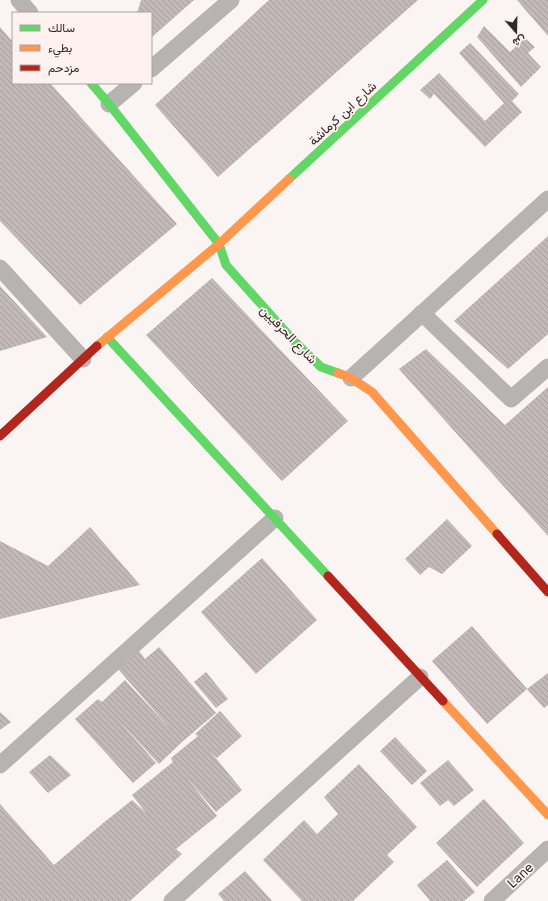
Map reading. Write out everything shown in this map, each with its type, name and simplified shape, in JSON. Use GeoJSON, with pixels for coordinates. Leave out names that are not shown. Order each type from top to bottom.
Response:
{"type":"FeatureCollection","features":[{"type":"Feature","properties":{"kind":"street"},"geometry":{"type":"LineString","coordinates":[[18,0],[29,12]]}},
{"type":"Feature","properties":{"kind":"street"},"geometry":{"type":"LineString","coordinates":[[152,67],[231,0]]}},
{"type":"Feature","properties":{"kind":"street","name":"شارع ابن كرماشة"},"geometry":{"type":"LineString","coordinates":[[0,436],[107,337],[219,244],[483,0]]}},
{"type":"Feature","properties":{"kind":"street","name":"شارع الحرفيين"},"geometry":{"type":"LineString","coordinates":[[92,84],[219,244],[226,266],[293,340],[321,367],[351,378],[372,392],[548,592]]}},
{"type":"Feature","properties":{"kind":"street"},"geometry":{"type":"LineString","coordinates":[[109,104],[133,84]]}},
{"type":"Feature","properties":{"kind":"street"},"geometry":{"type":"LineString","coordinates":[[351,378],[548,199]]}},
{"type":"Feature","properties":{"kind":"street"},"geometry":{"type":"LineString","coordinates":[[0,268],[83,359]]}},
{"type":"Feature","properties":{"kind":"street"},"geometry":{"type":"LineString","coordinates":[[422,313],[511,400],[548,367]]}},
{"type":"Feature","properties":{"kind":"street"},"geometry":{"type":"LineString","coordinates":[[107,337],[548,815]]}},
{"type":"Feature","properties":{"kind":"street"},"geometry":{"type":"LineString","coordinates":[[0,765],[275,518]]}},
{"type":"Feature","properties":{"kind":"street"},"geometry":{"type":"LineString","coordinates":[[172,901],[420,677]]}},
{"type":"Feature","properties":{"kind":"street","name":"Lane"},"geometry":{"type":"LineString","coordinates":[[492,901],[548,849]]}},
{"type":"Feature","properties":{"kind":"building"},"geometry":{"type":"Polygon","coordinates":[[[141,0],[194,0],[152,37],[152,12],[137,12],[141,0]]]}},
{"type":"Feature","properties":{"kind":"building"},"geometry":{"type":"Polygon","coordinates":[[[269,0],[418,0],[218,177],[155,105],[269,0]]]}},
{"type":"Feature","properties":{"kind":"building"},"geometry":{"type":"Polygon","coordinates":[[[517,0],[548,0],[548,36],[517,0]]]}},
{"type":"Feature","properties":{"kind":"building"},"geometry":{"type":"Polygon","coordinates":[[[484,26],[510,52],[525,38],[535,47],[528,53],[541,67],[521,87],[477,37],[484,26]]]}},
{"type":"Feature","properties":{"kind":"building"},"geometry":{"type":"Polygon","coordinates":[[[0,27],[12,41],[12,84],[51,84],[177,224],[80,305],[0,221],[0,27]]]}},
{"type":"Feature","properties":{"kind":"building"},"geometry":{"type":"Polygon","coordinates":[[[470,43],[519,94],[512,101],[522,112],[485,147],[434,94],[430,99],[420,90],[439,73],[485,121],[504,103],[459,53],[470,43]]]}},
{"type":"Feature","properties":{"kind":"building"},"geometry":{"type":"Polygon","coordinates":[[[548,236],[548,334],[508,369],[454,321],[548,236]]]}},
{"type":"Feature","properties":{"kind":"building"},"geometry":{"type":"Polygon","coordinates":[[[212,278],[348,421],[282,481],[146,335],[212,278]]]}},
{"type":"Feature","properties":{"kind":"building"},"geometry":{"type":"Polygon","coordinates":[[[0,286],[47,337],[0,351],[0,286]]]}},
{"type":"Feature","properties":{"kind":"building"},"geometry":{"type":"Polygon","coordinates":[[[426,349],[505,425],[548,387],[548,536],[399,369],[426,349]]]}},
{"type":"Feature","properties":{"kind":"building"},"geometry":{"type":"Polygon","coordinates":[[[447,519],[472,546],[442,574],[429,567],[420,575],[405,559],[447,519]]]}},
{"type":"Feature","properties":{"kind":"building"},"geometry":{"type":"Polygon","coordinates":[[[90,527],[140,585],[0,619],[0,541],[48,566],[90,527]]]}},
{"type":"Feature","properties":{"kind":"building"},"geometry":{"type":"Polygon","coordinates":[[[262,558],[317,620],[256,674],[201,612],[262,558]]]}},
{"type":"Feature","properties":{"kind":"building"},"geometry":{"type":"Polygon","coordinates":[[[472,626],[527,689],[487,724],[432,661],[472,626]]]}},
{"type":"Feature","properties":{"kind":"building"},"geometry":{"type":"Polygon","coordinates":[[[159,647],[216,713],[159,764],[120,722],[156,763],[133,783],[75,719],[98,699],[102,702],[125,680],[172,731],[118,669],[139,651],[145,659],[159,647]]]}},
{"type":"Feature","properties":{"kind":"building"},"geometry":{"type":"Polygon","coordinates":[[[206,672],[228,699],[216,708],[194,682],[206,672]]]}},
{"type":"Feature","properties":{"kind":"building"},"geometry":{"type":"Polygon","coordinates":[[[548,673],[548,705],[544,708],[527,689],[548,673]]]}},
{"type":"Feature","properties":{"kind":"building"},"geometry":{"type":"Polygon","coordinates":[[[220,711],[242,736],[217,758],[210,751],[242,790],[216,812],[186,777],[217,816],[176,849],[182,854],[130,901],[0,901],[0,804],[54,865],[132,800],[146,813],[132,795],[173,762],[171,758],[198,736],[195,734],[220,711]]]}},
{"type":"Feature","properties":{"kind":"building"},"geometry":{"type":"Polygon","coordinates":[[[0,712],[11,722],[0,730],[0,712]]]}},
{"type":"Feature","properties":{"kind":"building"},"geometry":{"type":"Polygon","coordinates":[[[395,737],[427,771],[412,785],[380,751],[395,737]]]}},
{"type":"Feature","properties":{"kind":"building"},"geometry":{"type":"Polygon","coordinates":[[[50,755],[71,775],[48,793],[29,772],[50,755]]]}},
{"type":"Feature","properties":{"kind":"building"},"geometry":{"type":"Polygon","coordinates":[[[448,760],[474,790],[454,806],[448,800],[440,806],[420,783],[448,760]]]}},
{"type":"Feature","properties":{"kind":"building"},"geometry":{"type":"Polygon","coordinates":[[[359,764],[417,827],[387,855],[394,862],[353,901],[302,901],[263,860],[304,820],[317,834],[338,814],[324,797],[359,764]]]}},
{"type":"Feature","properties":{"kind":"building"},"geometry":{"type":"Polygon","coordinates":[[[484,799],[524,843],[477,887],[436,843],[484,799]]]}},
{"type":"Feature","properties":{"kind":"building"},"geometry":{"type":"Polygon","coordinates":[[[447,860],[475,892],[464,901],[430,901],[417,885],[447,860]]]}},
{"type":"Feature","properties":{"kind":"building"},"geometry":{"type":"Polygon","coordinates":[[[245,871],[272,901],[224,901],[218,894],[245,871]]]}},
{"type":"Feature","properties":{"kind":"traffic: fast"},"geometry":{"type":"LineString","coordinates":[[289,179],[483,0]]}},
{"type":"Feature","properties":{"kind":"traffic: fast"},"geometry":{"type":"LineString","coordinates":[[92,84],[219,244],[226,265],[293,340],[321,367],[338,373]]}},
{"type":"Feature","properties":{"kind":"traffic: fast"},"geometry":{"type":"LineString","coordinates":[[107,337],[328,576]]}},
{"type":"Feature","properties":{"kind":"traffic: slow"},"geometry":{"type":"LineString","coordinates":[[97,346],[219,244],[289,179]]}},
{"type":"Feature","properties":{"kind":"traffic: slow"},"geometry":{"type":"LineString","coordinates":[[338,373],[351,378],[372,392],[497,534]]}},
{"type":"Feature","properties":{"kind":"traffic: slow"},"geometry":{"type":"LineString","coordinates":[[443,701],[548,815]]}},
{"type":"Feature","properties":{"kind":"traffic: jam"},"geometry":{"type":"LineString","coordinates":[[0,436],[97,346]]}},
{"type":"Feature","properties":{"kind":"traffic: jam"},"geometry":{"type":"LineString","coordinates":[[497,534],[548,592]]}},
{"type":"Feature","properties":{"kind":"traffic: jam"},"geometry":{"type":"LineString","coordinates":[[328,576],[443,701]]}}]}
